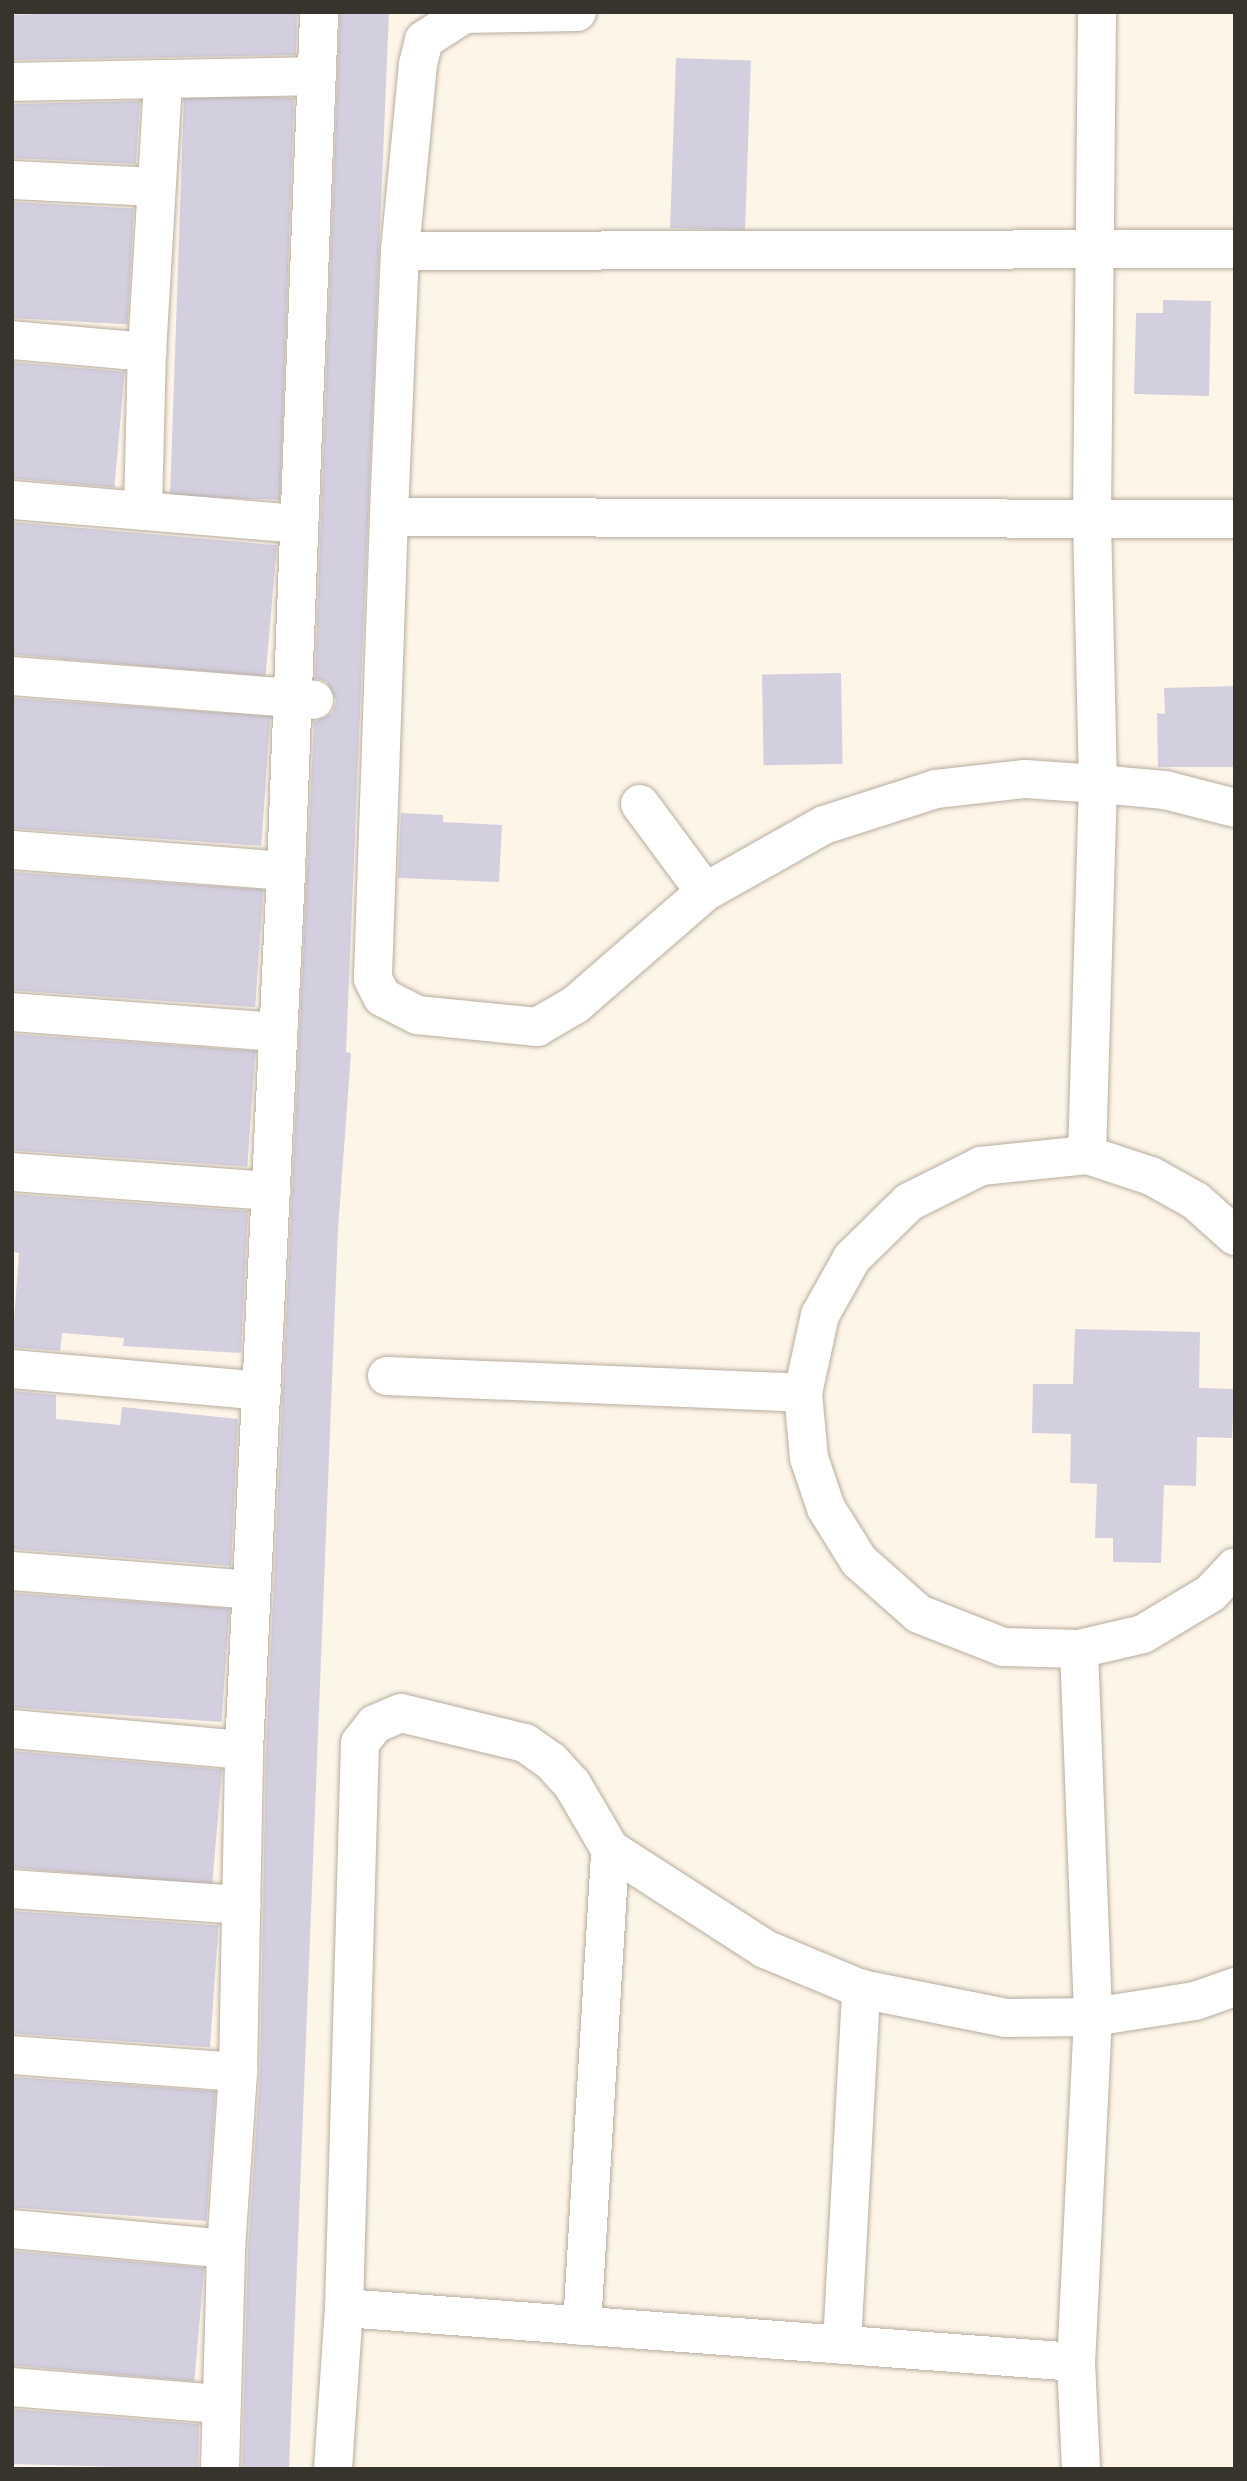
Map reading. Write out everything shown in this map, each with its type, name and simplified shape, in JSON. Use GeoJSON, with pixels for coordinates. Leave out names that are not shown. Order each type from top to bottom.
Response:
{"type":"FeatureCollection","features":[{"type":"Feature","properties":{"kind":"street"},"geometry":{"type":"LineString","coordinates":[[577,12],[464,14],[424,40],[400,251],[373,979],[382,997],[417,1015],[537,1027],[575,1005],[705,892],[824,825],[936,789],[1025,779],[1098,783],[1165,790],[1235,808]]}},
{"type":"Feature","properties":{"kind":"street"},"geometry":{"type":"LineString","coordinates":[[1087,1155],[1098,783],[1093,518],[1093,250],[1097,12]]}},
{"type":"Feature","properties":{"kind":"street"},"geometry":{"type":"LineString","coordinates":[[220,2469],[226,2249],[239,2072],[244,1750],[251,1590],[286,871],[303,699],[299,524],[319,14]]}},
{"type":"Feature","properties":{"kind":"street"},"geometry":{"type":"LineString","coordinates":[[12,82],[317,76]]}},
{"type":"Feature","properties":{"kind":"street"},"geometry":{"type":"LineString","coordinates":[[143,511],[147,352],[163,80]]}},
{"type":"Feature","properties":{"kind":"street"},"geometry":{"type":"LineString","coordinates":[[12,180],[156,187]]}},
{"type":"Feature","properties":{"kind":"street"},"geometry":{"type":"LineString","coordinates":[[400,251],[1235,250]]}},
{"type":"Feature","properties":{"kind":"street"},"geometry":{"type":"LineString","coordinates":[[12,340],[147,352]]}},
{"type":"Feature","properties":{"kind":"street"},"geometry":{"type":"LineString","coordinates":[[12,500],[299,524]]}},
{"type":"Feature","properties":{"kind":"street"},"geometry":{"type":"LineString","coordinates":[[390,517],[1235,519]]}},
{"type":"Feature","properties":{"kind":"street"},"geometry":{"type":"LineString","coordinates":[[12,676],[303,699]]}},
{"type":"Feature","properties":{"kind":"street"},"geometry":{"type":"LineString","coordinates":[[640,804],[705,892]]}},
{"type":"Feature","properties":{"kind":"street"},"geometry":{"type":"LineString","coordinates":[[12,850],[286,871]]}},
{"type":"Feature","properties":{"kind":"street"},"geometry":{"type":"LineString","coordinates":[[12,1012],[278,1032]]}},
{"type":"Feature","properties":{"kind":"street"},"geometry":{"type":"LineString","coordinates":[[1235,1236],[1196,1201],[1151,1176],[1087,1155],[981,1167],[909,1202],[852,1258],[820,1315],[803,1393],[813,1471],[826,1508],[859,1561],[919,1614],[1003,1647],[1079,1649],[1143,1634],[1211,1593],[1235,1567]]}},
{"type":"Feature","properties":{"kind":"street"},"geometry":{"type":"LineString","coordinates":[[12,1172],[271,1191]]}},
{"type":"Feature","properties":{"kind":"street"},"geometry":{"type":"LineString","coordinates":[[12,1369],[262,1391]]}},
{"type":"Feature","properties":{"kind":"street"},"geometry":{"type":"LineString","coordinates":[[387,1376],[803,1393]]}},
{"type":"Feature","properties":{"kind":"street"},"geometry":{"type":"LineString","coordinates":[[12,1571],[251,1590]]}},
{"type":"Feature","properties":{"kind":"street"},"geometry":{"type":"LineString","coordinates":[[1079,1649],[1093,2017],[1076,2362],[1081,2469]]}},
{"type":"Feature","properties":{"kind":"street"},"geometry":{"type":"LineString","coordinates":[[333,2469],[344,2308],[359,1744],[375,1724],[401,1713],[525,1743],[551,1761],[572,1784],[610,1849],[765,1949],[860,1989],[1006,2018],[1093,2017],[1195,2001],[1235,1987]]}},
{"type":"Feature","properties":{"kind":"street"},"geometry":{"type":"LineString","coordinates":[[12,1729],[244,1750]]}},
{"type":"Feature","properties":{"kind":"street"},"geometry":{"type":"LineString","coordinates":[[582,2326],[610,1849]]}},
{"type":"Feature","properties":{"kind":"street"},"geometry":{"type":"LineString","coordinates":[[12,1889],[241,1905]]}},
{"type":"Feature","properties":{"kind":"street"},"geometry":{"type":"LineString","coordinates":[[842,2344],[860,1989]]}},
{"type":"Feature","properties":{"kind":"street"},"geometry":{"type":"LineString","coordinates":[[12,2055],[239,2072]]}},
{"type":"Feature","properties":{"kind":"street"},"geometry":{"type":"LineString","coordinates":[[12,2229],[226,2249]]}},
{"type":"Feature","properties":{"kind":"street"},"geometry":{"type":"LineString","coordinates":[[344,2308],[1076,2362]]}},
{"type":"Feature","properties":{"kind":"street"},"geometry":{"type":"LineString","coordinates":[[12,2386],[221,2404]]}},
{"type":"Feature","properties":{"kind":"building"},"geometry":{"type":"Polygon","coordinates":[[[87,12],[297,12],[296,55],[12,60],[12,15],[87,12]]]}},
{"type":"Feature","properties":{"kind":"building"},"geometry":{"type":"Polygon","coordinates":[[[340,12],[389,12],[346,1052],[351,1053],[338,1229],[289,2469],[242,2469],[248,2250],[260,2072],[266,1751],[314,722],[332,713],[336,701],[327,682],[315,678],[340,12]]]}},
{"type":"Feature","properties":{"kind":"building"},"geometry":{"type":"Polygon","coordinates":[[[676,58],[751,61],[745,231],[670,228],[676,58]]]}},
{"type":"Feature","properties":{"kind":"building"},"geometry":{"type":"Polygon","coordinates":[[[184,94],[294,98],[280,500],[170,496],[184,94]]]}},
{"type":"Feature","properties":{"kind":"building"},"geometry":{"type":"Polygon","coordinates":[[[140,101],[136,164],[12,158],[12,104],[140,101]]]}},
{"type":"Feature","properties":{"kind":"building"},"geometry":{"type":"Polygon","coordinates":[[[12,202],[134,208],[128,324],[12,318],[12,202]]]}},
{"type":"Feature","properties":{"kind":"building"},"geometry":{"type":"Polygon","coordinates":[[[1163,300],[1211,301],[1209,396],[1134,394],[1136,313],[1163,313],[1163,300]]]}},
{"type":"Feature","properties":{"kind":"building"},"geometry":{"type":"Polygon","coordinates":[[[12,362],[125,372],[114,487],[12,478],[12,362]]]}},
{"type":"Feature","properties":{"kind":"building"},"geometry":{"type":"Polygon","coordinates":[[[12,522],[277,545],[265,677],[12,655],[12,522]]]}},
{"type":"Feature","properties":{"kind":"building"},"geometry":{"type":"Polygon","coordinates":[[[841,673],[843,764],[764,765],[762,674],[841,673]]]}},
{"type":"Feature","properties":{"kind":"building"},"geometry":{"type":"Polygon","coordinates":[[[1235,686],[1235,767],[1158,767],[1157,713],[1165,714],[1164,688],[1235,686]]]}},
{"type":"Feature","properties":{"kind":"building"},"geometry":{"type":"Polygon","coordinates":[[[12,698],[270,716],[261,846],[12,828],[12,698]]]}},
{"type":"Feature","properties":{"kind":"building"},"geometry":{"type":"Polygon","coordinates":[[[401,813],[443,815],[443,822],[502,825],[499,882],[398,878],[401,813]]]}},
{"type":"Feature","properties":{"kind":"building"},"geometry":{"type":"Polygon","coordinates":[[[12,872],[263,890],[255,1007],[12,990],[12,872]]]}},
{"type":"Feature","properties":{"kind":"building"},"geometry":{"type":"Polygon","coordinates":[[[12,1034],[255,1051],[247,1167],[12,1150],[12,1034]]]}},
{"type":"Feature","properties":{"kind":"building"},"geometry":{"type":"Polygon","coordinates":[[[12,1194],[248,1211],[241,1353],[123,1346],[124,1338],[62,1333],[60,1351],[12,1347],[19,1253],[12,1252],[12,1194]]]}},
{"type":"Feature","properties":{"kind":"building"},"geometry":{"type":"Polygon","coordinates":[[[1075,1329],[1200,1332],[1199,1388],[1234,1389],[1232,1438],[1197,1437],[1196,1486],[1164,1485],[1161,1563],[1113,1562],[1113,1538],[1095,1538],[1097,1484],[1070,1483],[1071,1434],[1032,1433],[1033,1384],[1073,1384],[1075,1329]]]}},
{"type":"Feature","properties":{"kind":"building"},"geometry":{"type":"Polygon","coordinates":[[[12,1391],[56,1395],[56,1419],[120,1425],[122,1407],[238,1419],[231,1566],[12,1549],[12,1391]]]}},
{"type":"Feature","properties":{"kind":"building"},"geometry":{"type":"Polygon","coordinates":[[[12,1593],[229,1608],[222,1722],[12,1707],[12,1593]]]}},
{"type":"Feature","properties":{"kind":"building"},"geometry":{"type":"Polygon","coordinates":[[[12,1751],[222,1769],[212,1885],[12,1867],[12,1751]]]}},
{"type":"Feature","properties":{"kind":"building"},"geometry":{"type":"Polygon","coordinates":[[[12,1911],[218,1925],[210,2047],[12,2033],[12,1911]]]}},
{"type":"Feature","properties":{"kind":"building"},"geometry":{"type":"Polygon","coordinates":[[[12,2077],[216,2091],[206,2221],[12,2207],[12,2077]]]}},
{"type":"Feature","properties":{"kind":"building"},"geometry":{"type":"Polygon","coordinates":[[[12,2251],[204,2268],[194,2381],[12,2365],[12,2251]]]}},
{"type":"Feature","properties":{"kind":"building"},"geometry":{"type":"Polygon","coordinates":[[[12,2409],[199,2424],[198,2469],[12,2464],[12,2409]]]}}]}
